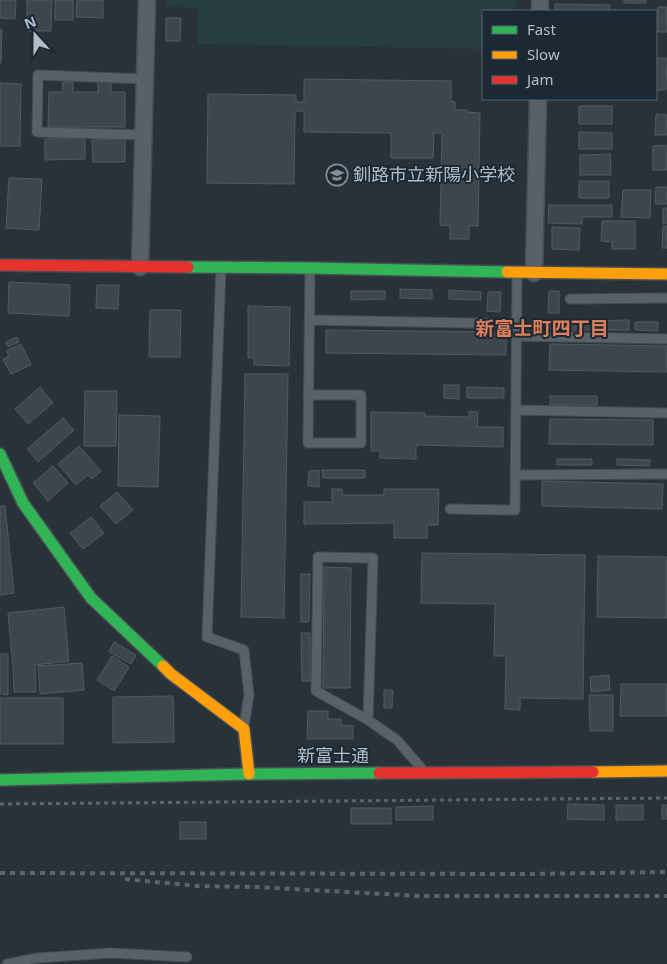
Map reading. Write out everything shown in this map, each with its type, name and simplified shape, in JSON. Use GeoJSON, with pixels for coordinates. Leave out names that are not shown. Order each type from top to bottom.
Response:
{"type":"FeatureCollection","features":[{"type":"Feature","properties":{"kind":"street"},"geometry":{"type":"LineString","coordinates":[[140,267],[147,0]]}},
{"type":"Feature","properties":{"kind":"street"},"geometry":{"type":"LineString","coordinates":[[526,272],[538,100]]}},
{"type":"Feature","properties":{"kind":"street"},"geometry":{"type":"LineString","coordinates":[[0,265],[667,274]]}},
{"type":"Feature","properties":{"kind":"street"},"geometry":{"type":"LineString","coordinates":[[0,454],[23,503],[91,598],[171,674],[244,729],[249,774]]}},
{"type":"Feature","properties":{"kind":"street","name":"新富士通"},"geometry":{"type":"LineString","coordinates":[[0,780],[249,774],[667,771]]}},
{"type":"Feature","properties":{"kind":"lane"},"geometry":{"type":"LineString","coordinates":[[143,135],[37,132],[38,75],[145,79]]}},
{"type":"Feature","properties":{"kind":"lane"},"geometry":{"type":"LineString","coordinates":[[221,267],[208,637],[244,650],[249,696],[244,729]]}},
{"type":"Feature","properties":{"kind":"lane"},"geometry":{"type":"LineString","coordinates":[[308,395],[361,395],[360,443],[308,443],[308,395],[310,268]]}},
{"type":"Feature","properties":{"kind":"lane"},"geometry":{"type":"LineString","coordinates":[[450,509],[515,510],[517,324],[526,272]]}},
{"type":"Feature","properties":{"kind":"lane"},"geometry":{"type":"LineString","coordinates":[[570,299],[667,298]]}},
{"type":"Feature","properties":{"kind":"lane"},"geometry":{"type":"LineString","coordinates":[[309,320],[517,324]]}},
{"type":"Feature","properties":{"kind":"lane"},"geometry":{"type":"LineString","coordinates":[[517,336],[667,339]]}},
{"type":"Feature","properties":{"kind":"lane"},"geometry":{"type":"LineString","coordinates":[[516,410],[667,413]]}},
{"type":"Feature","properties":{"kind":"lane"},"geometry":{"type":"LineString","coordinates":[[515,475],[667,474]]}},
{"type":"Feature","properties":{"kind":"lane"},"geometry":{"type":"LineString","coordinates":[[368,720],[373,558],[318,556],[316,691],[368,720],[396,740],[425,773]]}},
{"type":"Feature","properties":{"kind":"lane"},"geometry":{"type":"LineString","coordinates":[[8,964],[38,958],[111,953],[187,957]]}},
{"type":"Feature","properties":{"kind":"path"},"geometry":{"type":"LineString","coordinates":[[0,804],[667,798]]}},
{"type":"Feature","properties":{"kind":"green space"},"geometry":{"type":"Polygon","coordinates":[[[166,0],[517,0],[516,10],[482,10],[482,49],[198,44],[198,9],[166,6],[166,0]]]}},
{"type":"Feature","properties":{"kind":"building"},"geometry":{"type":"Polygon","coordinates":[[[0,0],[16,0],[15,19],[0,18],[0,0]]]}},
{"type":"Feature","properties":{"kind":"building"},"geometry":{"type":"Polygon","coordinates":[[[27,0],[52,0],[51,31],[27,31],[27,0]]]}},
{"type":"Feature","properties":{"kind":"building"},"geometry":{"type":"Polygon","coordinates":[[[55,0],[73,0],[73,20],[55,20],[55,0]]]}},
{"type":"Feature","properties":{"kind":"building"},"geometry":{"type":"Polygon","coordinates":[[[77,0],[103,0],[103,18],[76,17],[77,0]]]}},
{"type":"Feature","properties":{"kind":"building"},"geometry":{"type":"Polygon","coordinates":[[[624,0],[646,0],[646,3],[624,3],[624,0]]]}},
{"type":"Feature","properties":{"kind":"building"},"geometry":{"type":"Polygon","coordinates":[[[555,4],[610,5],[610,10],[555,10],[555,4]]]}},
{"type":"Feature","properties":{"kind":"building"},"geometry":{"type":"Polygon","coordinates":[[[658,7],[667,7],[667,32],[658,32],[658,7]]]}},
{"type":"Feature","properties":{"kind":"building"},"geometry":{"type":"Polygon","coordinates":[[[166,18],[181,18],[180,41],[166,41],[166,18]]]}},
{"type":"Feature","properties":{"kind":"building"},"geometry":{"type":"Polygon","coordinates":[[[0,30],[2,30],[1,63],[0,63],[0,30]]]}},
{"type":"Feature","properties":{"kind":"building"},"geometry":{"type":"Polygon","coordinates":[[[657,58],[667,58],[666,90],[657,90],[657,58]]]}},
{"type":"Feature","properties":{"kind":"building"},"geometry":{"type":"Polygon","coordinates":[[[304,79],[451,81],[451,101],[455,102],[455,110],[480,113],[478,226],[469,226],[469,239],[450,239],[450,226],[440,225],[442,133],[434,133],[433,158],[391,158],[391,133],[304,132],[304,111],[295,111],[294,184],[207,183],[208,94],[296,95],[296,102],[304,102],[304,79]]]}},
{"type":"Feature","properties":{"kind":"building"},"geometry":{"type":"Polygon","coordinates":[[[63,82],[73,82],[73,92],[98,92],[98,82],[111,82],[111,92],[125,92],[125,127],[48,127],[49,92],[62,92],[63,82]]]}},
{"type":"Feature","properties":{"kind":"building"},"geometry":{"type":"Polygon","coordinates":[[[0,83],[21,84],[20,146],[0,146],[0,83]]]}},
{"type":"Feature","properties":{"kind":"building"},"geometry":{"type":"Polygon","coordinates":[[[579,106],[612,106],[612,124],[579,124],[579,106]]]}},
{"type":"Feature","properties":{"kind":"building"},"geometry":{"type":"Polygon","coordinates":[[[656,114],[667,115],[667,135],[655,135],[656,114]]]}},
{"type":"Feature","properties":{"kind":"building"},"geometry":{"type":"Polygon","coordinates":[[[579,132],[612,133],[612,149],[579,149],[579,132]]]}},
{"type":"Feature","properties":{"kind":"building"},"geometry":{"type":"Polygon","coordinates":[[[85,138],[85,159],[45,160],[45,139],[85,138]]]}},
{"type":"Feature","properties":{"kind":"building"},"geometry":{"type":"Polygon","coordinates":[[[125,139],[125,162],[93,162],[92,140],[125,139]]]}},
{"type":"Feature","properties":{"kind":"building"},"geometry":{"type":"Polygon","coordinates":[[[667,145],[667,170],[653,170],[653,146],[667,145]]]}},
{"type":"Feature","properties":{"kind":"building"},"geometry":{"type":"Polygon","coordinates":[[[610,154],[611,175],[580,175],[580,155],[610,154]]]}},
{"type":"Feature","properties":{"kind":"building"},"geometry":{"type":"Polygon","coordinates":[[[9,178],[42,179],[39,230],[6,228],[9,178]]]}},
{"type":"Feature","properties":{"kind":"building"},"geometry":{"type":"Polygon","coordinates":[[[579,181],[609,181],[609,198],[579,198],[579,181]]]}},
{"type":"Feature","properties":{"kind":"building"},"geometry":{"type":"Polygon","coordinates":[[[656,187],[667,187],[667,204],[655,204],[656,187]]]}},
{"type":"Feature","properties":{"kind":"building"},"geometry":{"type":"Polygon","coordinates":[[[623,190],[651,190],[650,218],[621,217],[623,190]]]}},
{"type":"Feature","properties":{"kind":"building"},"geometry":{"type":"Polygon","coordinates":[[[549,205],[612,205],[612,217],[582,217],[582,224],[548,223],[549,205]]]}},
{"type":"Feature","properties":{"kind":"building"},"geometry":{"type":"Polygon","coordinates":[[[663,208],[667,208],[667,223],[663,224],[663,208]]]}},
{"type":"Feature","properties":{"kind":"building"},"geometry":{"type":"Polygon","coordinates":[[[602,221],[635,221],[635,249],[612,249],[612,242],[601,241],[602,221]]]}},
{"type":"Feature","properties":{"kind":"building"},"geometry":{"type":"Polygon","coordinates":[[[663,226],[667,226],[667,248],[662,248],[663,226]]]}},
{"type":"Feature","properties":{"kind":"building"},"geometry":{"type":"Polygon","coordinates":[[[552,227],[580,228],[579,250],[552,249],[552,227]]]}},
{"type":"Feature","properties":{"kind":"building"},"geometry":{"type":"Polygon","coordinates":[[[9,282],[70,285],[69,316],[8,313],[9,282]]]}},
{"type":"Feature","properties":{"kind":"building"},"geometry":{"type":"Polygon","coordinates":[[[97,285],[119,285],[118,309],[96,308],[97,285]]]}},
{"type":"Feature","properties":{"kind":"building"},"geometry":{"type":"Polygon","coordinates":[[[400,289],[432,290],[432,299],[400,298],[400,289]]]}},
{"type":"Feature","properties":{"kind":"building"},"geometry":{"type":"Polygon","coordinates":[[[449,290],[481,292],[481,300],[449,299],[449,290]]]}},
{"type":"Feature","properties":{"kind":"building"},"geometry":{"type":"Polygon","coordinates":[[[351,291],[385,291],[385,299],[351,300],[351,291]]]}},
{"type":"Feature","properties":{"kind":"building"},"geometry":{"type":"Polygon","coordinates":[[[549,291],[559,291],[559,313],[548,313],[549,291]]]}},
{"type":"Feature","properties":{"kind":"building"},"geometry":{"type":"Polygon","coordinates":[[[488,292],[501,292],[500,312],[487,311],[488,292]]]}},
{"type":"Feature","properties":{"kind":"building"},"geometry":{"type":"Polygon","coordinates":[[[248,306],[290,307],[289,366],[254,365],[254,358],[248,358],[248,306]]]}},
{"type":"Feature","properties":{"kind":"building"},"geometry":{"type":"Polygon","coordinates":[[[150,310],[181,310],[180,357],[149,357],[150,310]]]}},
{"type":"Feature","properties":{"kind":"building"},"geometry":{"type":"Polygon","coordinates":[[[629,320],[629,330],[582,330],[582,321],[629,320]]]}},
{"type":"Feature","properties":{"kind":"building"},"geometry":{"type":"Polygon","coordinates":[[[550,322],[576,322],[576,330],[550,329],[550,322]]]}},
{"type":"Feature","properties":{"kind":"building"},"geometry":{"type":"Polygon","coordinates":[[[635,322],[658,322],[658,331],[635,330],[635,322]]]}},
{"type":"Feature","properties":{"kind":"building"},"geometry":{"type":"Polygon","coordinates":[[[326,330],[506,332],[506,355],[326,353],[326,330]]]}},
{"type":"Feature","properties":{"kind":"building"},"geometry":{"type":"Polygon","coordinates":[[[17,337],[19,342],[8,347],[6,342],[17,337]]]}},
{"type":"Feature","properties":{"kind":"building"},"geometry":{"type":"Polygon","coordinates":[[[21,344],[31,365],[11,374],[3,359],[9,356],[6,351],[21,344]]]}},
{"type":"Feature","properties":{"kind":"building"},"geometry":{"type":"Polygon","coordinates":[[[550,344],[667,346],[667,372],[549,370],[550,344]]]}},
{"type":"Feature","properties":{"kind":"building"},"geometry":{"type":"Polygon","coordinates":[[[245,374],[288,374],[284,618],[241,617],[245,374]]]}},
{"type":"Feature","properties":{"kind":"building"},"geometry":{"type":"Polygon","coordinates":[[[444,385],[459,385],[459,399],[444,398],[444,385]]]}},
{"type":"Feature","properties":{"kind":"building"},"geometry":{"type":"Polygon","coordinates":[[[40,387],[53,403],[28,424],[15,409],[40,387]]]}},
{"type":"Feature","properties":{"kind":"building"},"geometry":{"type":"Polygon","coordinates":[[[467,387],[504,388],[504,398],[467,398],[467,387]]]}},
{"type":"Feature","properties":{"kind":"building"},"geometry":{"type":"Polygon","coordinates":[[[85,391],[117,391],[116,446],[84,446],[85,391]]]}},
{"type":"Feature","properties":{"kind":"building"},"geometry":{"type":"Polygon","coordinates":[[[550,396],[597,396],[597,405],[550,405],[550,396]]]}},
{"type":"Feature","properties":{"kind":"building"},"geometry":{"type":"Polygon","coordinates":[[[469,411],[478,412],[477,427],[503,427],[503,447],[416,445],[416,459],[380,458],[380,451],[371,451],[371,412],[425,413],[425,416],[469,417],[469,411]]]}},
{"type":"Feature","properties":{"kind":"building"},"geometry":{"type":"Polygon","coordinates":[[[119,415],[160,416],[158,487],[118,486],[119,415]]]}},
{"type":"Feature","properties":{"kind":"building"},"geometry":{"type":"Polygon","coordinates":[[[63,418],[74,430],[38,462],[27,449],[63,418]]]}},
{"type":"Feature","properties":{"kind":"building"},"geometry":{"type":"Polygon","coordinates":[[[550,419],[653,420],[653,445],[549,444],[550,419]]]}},
{"type":"Feature","properties":{"kind":"building"},"geometry":{"type":"Polygon","coordinates":[[[79,446],[101,471],[92,479],[88,475],[76,485],[58,464],[79,446]]]}},
{"type":"Feature","properties":{"kind":"building"},"geometry":{"type":"Polygon","coordinates":[[[557,459],[592,459],[592,465],[557,465],[557,459]]]}},
{"type":"Feature","properties":{"kind":"building"},"geometry":{"type":"Polygon","coordinates":[[[617,459],[650,460],[650,466],[617,465],[617,459]]]}},
{"type":"Feature","properties":{"kind":"building"},"geometry":{"type":"Polygon","coordinates":[[[53,466],[68,483],[48,501],[33,483],[53,466]]]}},
{"type":"Feature","properties":{"kind":"building"},"geometry":{"type":"Polygon","coordinates":[[[319,470],[319,487],[308,486],[309,471],[319,470]]]}},
{"type":"Feature","properties":{"kind":"building"},"geometry":{"type":"Polygon","coordinates":[[[322,470],[365,470],[365,478],[323,478],[322,470]]]}},
{"type":"Feature","properties":{"kind":"building"},"geometry":{"type":"Polygon","coordinates":[[[542,481],[663,484],[662,509],[542,506],[542,481]]]}},
{"type":"Feature","properties":{"kind":"building"},"geometry":{"type":"Polygon","coordinates":[[[332,489],[342,489],[342,495],[384,495],[384,489],[439,489],[438,525],[427,525],[427,538],[394,538],[394,523],[304,524],[304,502],[332,502],[332,489]]]}},
{"type":"Feature","properties":{"kind":"building"},"geometry":{"type":"Polygon","coordinates":[[[117,492],[133,510],[116,524],[100,506],[117,492]]]}},
{"type":"Feature","properties":{"kind":"building"},"geometry":{"type":"Polygon","coordinates":[[[0,506],[5,506],[14,593],[0,595],[0,506]]]}},
{"type":"Feature","properties":{"kind":"building"},"geometry":{"type":"Polygon","coordinates":[[[91,517],[104,533],[83,549],[70,533],[91,517]]]}},
{"type":"Feature","properties":{"kind":"building"},"geometry":{"type":"Polygon","coordinates":[[[422,553],[585,555],[583,699],[520,698],[520,710],[505,709],[506,656],[494,656],[495,604],[421,603],[422,553]]]}},
{"type":"Feature","properties":{"kind":"building"},"geometry":{"type":"Polygon","coordinates":[[[598,556],[667,557],[667,618],[597,617],[598,556]]]}},
{"type":"Feature","properties":{"kind":"building"},"geometry":{"type":"Polygon","coordinates":[[[324,567],[351,568],[350,688],[323,688],[324,567]]]}},
{"type":"Feature","properties":{"kind":"building"},"geometry":{"type":"Polygon","coordinates":[[[301,574],[310,574],[309,622],[301,622],[301,574]]]}},
{"type":"Feature","properties":{"kind":"building"},"geometry":{"type":"Polygon","coordinates":[[[64,607],[69,661],[35,665],[36,692],[14,692],[8,613],[64,607]]]}},
{"type":"Feature","properties":{"kind":"building"},"geometry":{"type":"Polygon","coordinates":[[[301,633],[310,633],[310,681],[302,681],[301,633]]]}},
{"type":"Feature","properties":{"kind":"building"},"geometry":{"type":"Polygon","coordinates":[[[114,642],[136,655],[131,664],[109,652],[114,642]]]}},
{"type":"Feature","properties":{"kind":"building"},"geometry":{"type":"Polygon","coordinates":[[[0,654],[8,654],[8,695],[0,694],[0,654]]]}},
{"type":"Feature","properties":{"kind":"building"},"geometry":{"type":"Polygon","coordinates":[[[112,656],[129,667],[114,691],[97,680],[112,656]]]}},
{"type":"Feature","properties":{"kind":"building"},"geometry":{"type":"Polygon","coordinates":[[[82,663],[84,690],[40,694],[38,666],[82,663]]]}},
{"type":"Feature","properties":{"kind":"building"},"geometry":{"type":"Polygon","coordinates":[[[609,675],[610,690],[591,692],[590,677],[609,675]]]}},
{"type":"Feature","properties":{"kind":"building"},"geometry":{"type":"Polygon","coordinates":[[[621,684],[667,684],[667,716],[620,716],[621,684]]]}},
{"type":"Feature","properties":{"kind":"building"},"geometry":{"type":"Polygon","coordinates":[[[384,690],[393,690],[392,708],[384,708],[384,690]]]}},
{"type":"Feature","properties":{"kind":"building"},"geometry":{"type":"Polygon","coordinates":[[[589,695],[613,695],[613,731],[590,731],[589,695]]]}},
{"type":"Feature","properties":{"kind":"building"},"geometry":{"type":"Polygon","coordinates":[[[173,696],[174,742],[113,743],[113,697],[173,696]]]}},
{"type":"Feature","properties":{"kind":"building"},"geometry":{"type":"Polygon","coordinates":[[[0,698],[63,698],[63,744],[0,744],[0,698]]]}},
{"type":"Feature","properties":{"kind":"building"},"geometry":{"type":"Polygon","coordinates":[[[308,711],[328,711],[328,719],[341,719],[341,725],[353,726],[353,739],[307,739],[308,711]]]}},
{"type":"Feature","properties":{"kind":"building"},"geometry":{"type":"Polygon","coordinates":[[[568,804],[604,805],[604,820],[567,819],[568,804]]]}},
{"type":"Feature","properties":{"kind":"building"},"geometry":{"type":"Polygon","coordinates":[[[616,805],[643,805],[643,820],[616,820],[616,805]]]}},
{"type":"Feature","properties":{"kind":"building"},"geometry":{"type":"Polygon","coordinates":[[[662,805],[667,805],[667,819],[662,819],[662,805]]]}},
{"type":"Feature","properties":{"kind":"building"},"geometry":{"type":"Polygon","coordinates":[[[433,806],[433,820],[396,820],[396,807],[433,806]]]}},
{"type":"Feature","properties":{"kind":"building"},"geometry":{"type":"Polygon","coordinates":[[[351,808],[391,808],[391,824],[351,824],[351,808]]]}},
{"type":"Feature","properties":{"kind":"building"},"geometry":{"type":"Polygon","coordinates":[[[180,822],[206,822],[206,839],[180,839],[180,822]]]}},
{"type":"Feature","properties":{"kind":"railway"},"geometry":{"type":"LineString","coordinates":[[0,873],[527,874],[667,872]]}},
{"type":"Feature","properties":{"kind":"railway"},"geometry":{"type":"LineString","coordinates":[[125,879],[197,886],[256,887],[420,896],[667,896]]}},
{"type":"Feature","properties":{"kind":"traffic: fast"},"geometry":{"type":"LineString","coordinates":[[188,267],[507,272]]}},
{"type":"Feature","properties":{"kind":"traffic: fast"},"geometry":{"type":"LineString","coordinates":[[0,454],[23,503],[91,598],[163,666]]}},
{"type":"Feature","properties":{"kind":"traffic: fast"},"geometry":{"type":"LineString","coordinates":[[0,780],[379,773]]}},
{"type":"Feature","properties":{"kind":"traffic: slow"},"geometry":{"type":"LineString","coordinates":[[507,272],[667,274]]}},
{"type":"Feature","properties":{"kind":"traffic: slow"},"geometry":{"type":"LineString","coordinates":[[163,666],[244,729],[249,774]]}},
{"type":"Feature","properties":{"kind":"traffic: slow"},"geometry":{"type":"LineString","coordinates":[[593,772],[667,771]]}},
{"type":"Feature","properties":{"kind":"traffic: jam"},"geometry":{"type":"LineString","coordinates":[[0,265],[188,267]]}},
{"type":"Feature","properties":{"kind":"traffic: jam"},"geometry":{"type":"LineString","coordinates":[[379,773],[593,772]]}},
{"type":"Feature","properties":{"kind":"place","name":"釧路市立新陽小学校"},"geometry":{"type":"Point","coordinates":[337,175]}},
{"type":"Feature","properties":{"kind":"district","name":"新富士町四丁目"},"geometry":{"type":"Point","coordinates":[542,328]}}]}
